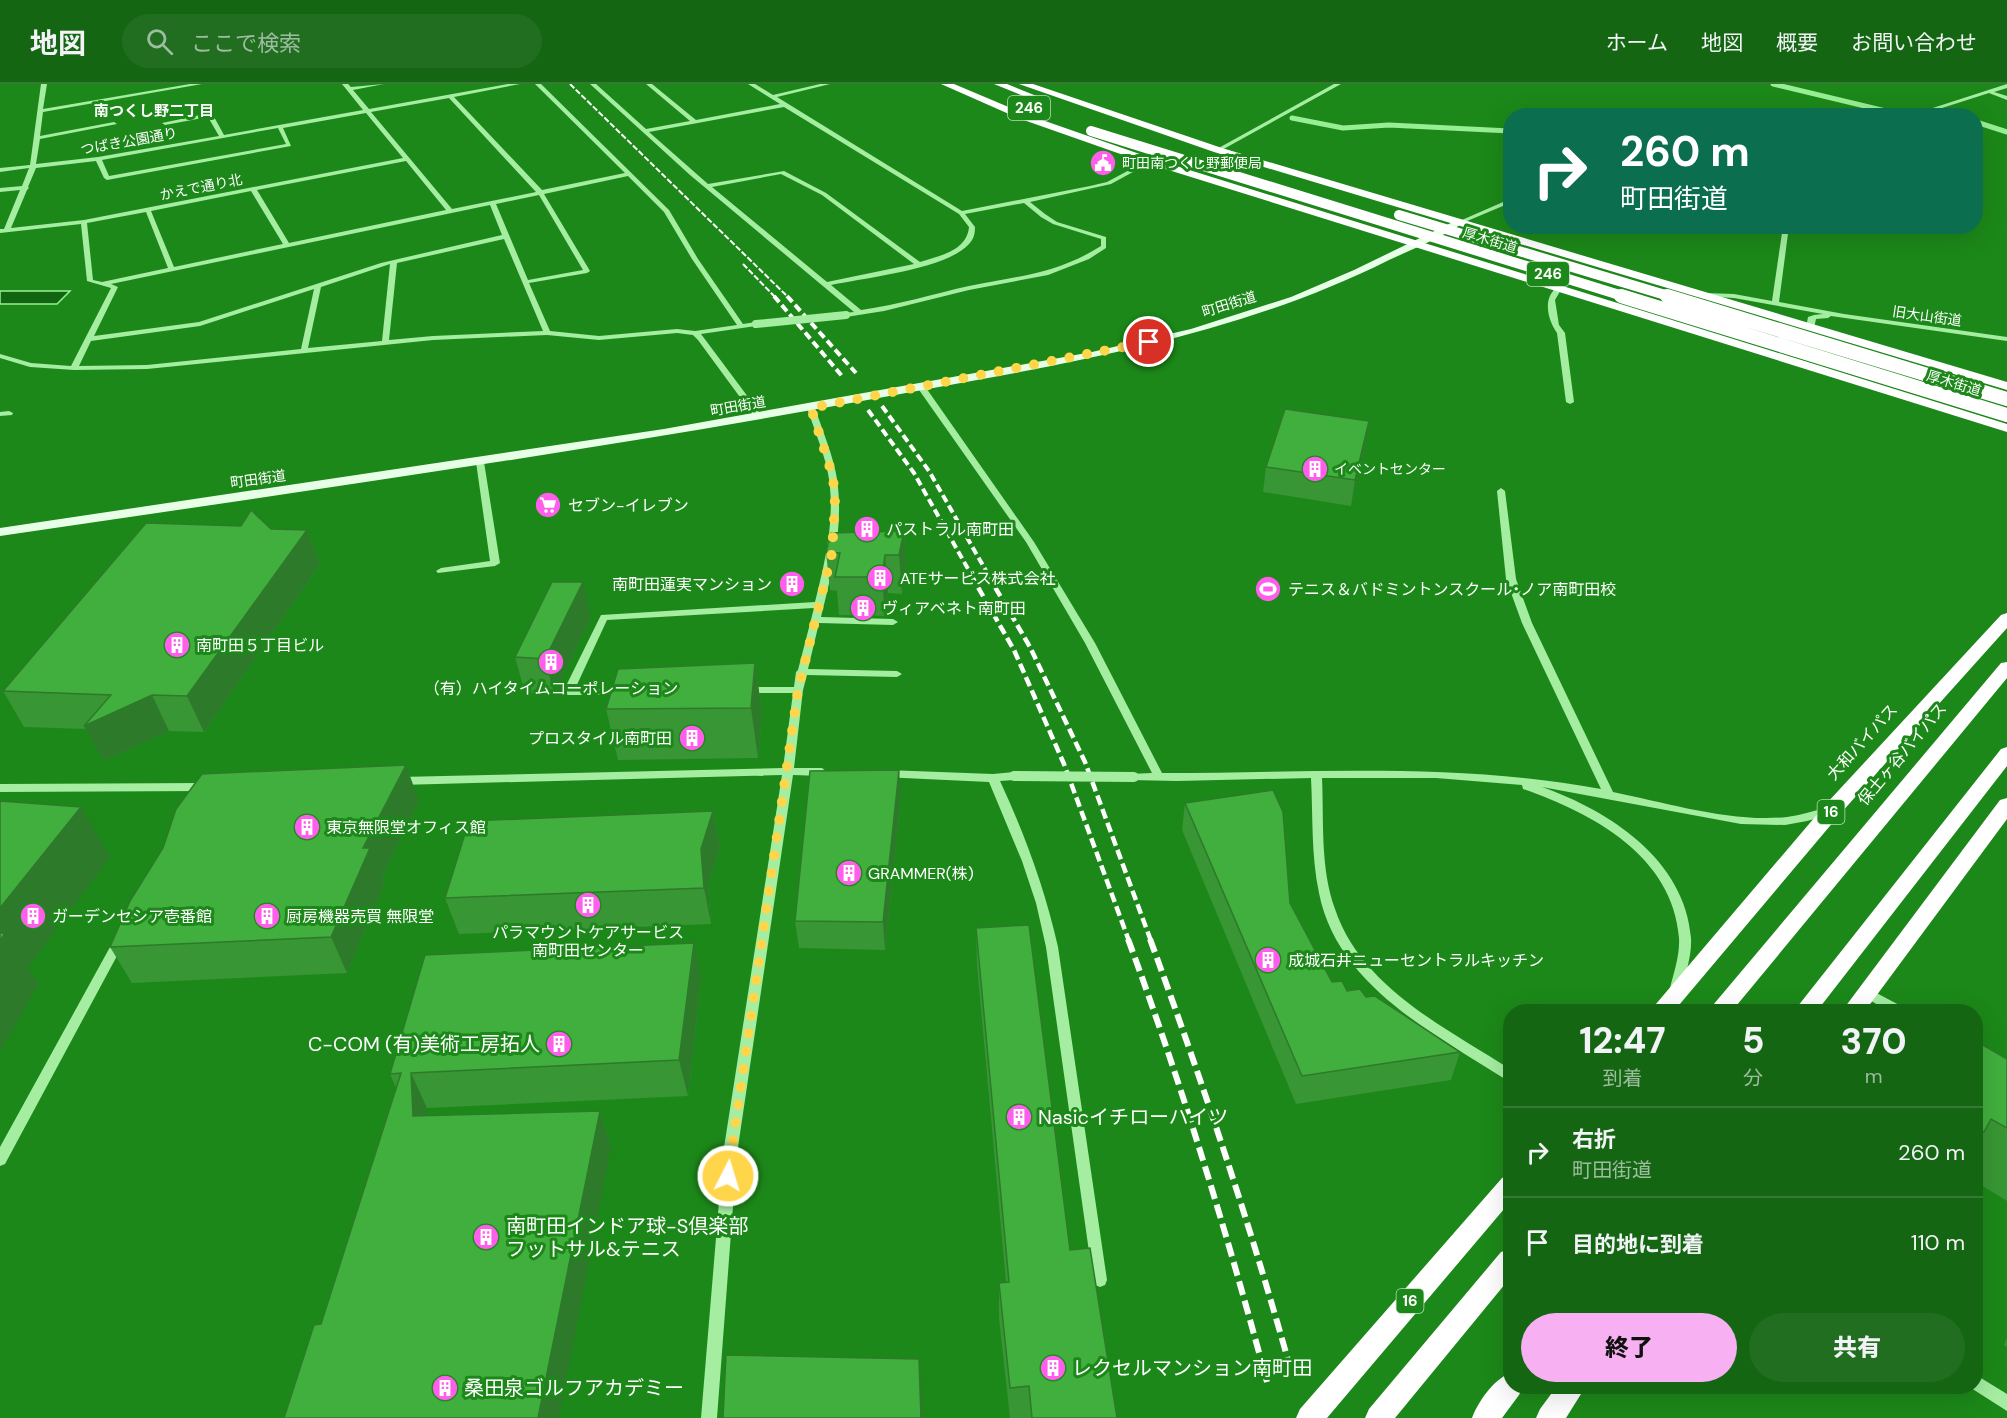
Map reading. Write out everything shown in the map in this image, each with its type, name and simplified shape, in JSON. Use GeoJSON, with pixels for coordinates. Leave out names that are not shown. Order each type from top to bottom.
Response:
{"type":"FeatureCollection","features":[{"type":"Feature","properties":{"kind":"highway"},"geometry":{"type":"LineString","coordinates":[[946,84],[1077,137],[1196,176],[2007,428]]}},
{"type":"Feature","properties":{"kind":"highway","name":"厚木街道"},"geometry":{"type":"LineString","coordinates":[[967,84],[2007,399]]}},
{"type":"Feature","properties":{"kind":"highway","name":"厚木街道"},"geometry":{"type":"LineString","coordinates":[[999,84],[1220,173],[2007,415]]}},
{"type":"Feature","properties":{"kind":"highway"},"geometry":{"type":"LineString","coordinates":[[1024,84],[1218,150],[2007,386]]}},
{"type":"Feature","properties":{"kind":"highway"},"geometry":{"type":"LineString","coordinates":[[1196,176],[1191,172],[1194,163],[1218,150]]}},
{"type":"Feature","properties":{"kind":"highway","name":"大和バイパス"},"geometry":{"type":"LineString","coordinates":[[1667,1004],[1833,809],[2007,618]]}},
{"type":"Feature","properties":{"kind":"highway","name":"保土ヶ谷バイパス"},"geometry":{"type":"LineString","coordinates":[[1725,1004],[2007,667]]}},
{"type":"Feature","properties":{"kind":"highway"},"geometry":{"type":"LineString","coordinates":[[1810,1004],[2007,753]]}},
{"type":"Feature","properties":{"kind":"highway"},"geometry":{"type":"LineString","coordinates":[[1859,1004],[2007,805]]}},
{"type":"Feature","properties":{"kind":"highway","name":"16"},"geometry":{"type":"LineString","coordinates":[[1309,1418],[1503,1193]]}},
{"type":"Feature","properties":{"kind":"highway"},"geometry":{"type":"LineString","coordinates":[[1378,1418],[1503,1268]]}},
{"type":"Feature","properties":{"kind":"highway"},"geometry":{"type":"LineString","coordinates":[[1485,1418],[1504,1394]]}},
{"type":"Feature","properties":{"kind":"highway"},"geometry":{"type":"LineString","coordinates":[[1549,1418],[1567,1394]]}},
{"type":"Feature","properties":{"kind":"main road","name":"町田街道"},"geometry":{"type":"LineString","coordinates":[[0,532],[598,445],[811,408],[1109,350],[1207,327],[1293,300],[1337,282],[1458,223]]}},
{"type":"Feature","properties":{"kind":"street"},"geometry":{"type":"LineString","coordinates":[[4,230],[26,188],[33,167],[44,84]]}},
{"type":"Feature","properties":{"kind":"street"},"geometry":{"type":"LineString","coordinates":[[41,111],[199,84]]}},
{"type":"Feature","properties":{"kind":"street"},"geometry":{"type":"LineString","coordinates":[[348,87],[381,84]]}},
{"type":"Feature","properties":{"kind":"street","name":"つばき公園通り"},"geometry":{"type":"LineString","coordinates":[[0,170],[98,159],[517,84]]}},
{"type":"Feature","properties":{"kind":"street"},"geometry":{"type":"LineString","coordinates":[[538,84],[667,211],[694,259],[741,326]]}},
{"type":"Feature","properties":{"kind":"street"},"geometry":{"type":"LineString","coordinates":[[593,84],[692,174],[860,313]]}},
{"type":"Feature","properties":{"kind":"street"},"geometry":{"type":"LineString","coordinates":[[650,84],[695,122]]}},
{"type":"Feature","properties":{"kind":"street"},"geometry":{"type":"LineString","coordinates":[[751,84],[961,213],[972,226],[972,235],[965,245],[952,253],[918,264],[827,284]]}},
{"type":"Feature","properties":{"kind":"street"},"geometry":{"type":"LineString","coordinates":[[771,97],[827,84]]}},
{"type":"Feature","properties":{"kind":"street"},"geometry":{"type":"LineString","coordinates":[[1218,150],[1338,84]]}},
{"type":"Feature","properties":{"kind":"street"},"geometry":{"type":"LineString","coordinates":[[1937,108],[2007,86]]}},
{"type":"Feature","properties":{"kind":"street"},"geometry":{"type":"LineString","coordinates":[[348,87],[451,212]]}},
{"type":"Feature","properties":{"kind":"street"},"geometry":{"type":"LineString","coordinates":[[1990,92],[2007,98]]}},
{"type":"Feature","properties":{"kind":"street"},"geometry":{"type":"LineString","coordinates":[[450,96],[541,193],[587,271],[526,282]]}},
{"type":"Feature","properties":{"kind":"street"},"geometry":{"type":"LineString","coordinates":[[646,131],[784,105]]}},
{"type":"Feature","properties":{"kind":"street"},"geometry":{"type":"LineString","coordinates":[[165,123],[210,115],[223,137]]}},
{"type":"Feature","properties":{"kind":"street"},"geometry":{"type":"LineString","coordinates":[[37,138],[114,124]]}},
{"type":"Feature","properties":{"kind":"street"},"geometry":{"type":"LineString","coordinates":[[98,159],[107,178],[289,145],[280,127]]}},
{"type":"Feature","properties":{"kind":"street","name":"かえで通り北"},"geometry":{"type":"LineString","coordinates":[[4,230],[84,222],[406,159]]}},
{"type":"Feature","properties":{"kind":"street"},"geometry":{"type":"LineString","coordinates":[[961,213],[1109,183],[1150,161]]}},
{"type":"Feature","properties":{"kind":"street"},"geometry":{"type":"LineString","coordinates":[[709,186],[782,172],[824,194],[918,264]]}},
{"type":"Feature","properties":{"kind":"street"},"geometry":{"type":"LineString","coordinates":[[102,284],[630,174]]}},
{"type":"Feature","properties":{"kind":"street"},"geometry":{"type":"LineString","coordinates":[[0,190],[26,188]]}},
{"type":"Feature","properties":{"kind":"street"},"geometry":{"type":"LineString","coordinates":[[253,189],[287,246]]}},
{"type":"Feature","properties":{"kind":"street"},"geometry":{"type":"LineString","coordinates":[[0,356],[30,365],[74,368],[147,367],[433,338],[547,333],[598,338],[677,331],[695,333],[860,313],[969,288],[1046,274],[1087,258],[1104,247],[1104,238],[1094,232],[1077,231],[1056,224],[1039,215],[1026,201]]}},
{"type":"Feature","properties":{"kind":"street"},"geometry":{"type":"LineString","coordinates":[[492,203],[547,333]]}},
{"type":"Feature","properties":{"kind":"street"},"geometry":{"type":"LineString","coordinates":[[1458,223],[1503,204]]}},
{"type":"Feature","properties":{"kind":"street"},"geometry":{"type":"LineString","coordinates":[[148,210],[172,270]]}},
{"type":"Feature","properties":{"kind":"street"},"geometry":{"type":"LineString","coordinates":[[74,368],[115,287],[90,281],[84,222]]}},
{"type":"Feature","properties":{"kind":"street"},"geometry":{"type":"LineString","coordinates":[[1775,303],[1785,234]]}},
{"type":"Feature","properties":{"kind":"street"},"geometry":{"type":"LineString","coordinates":[[88,339],[200,324],[394,261],[507,236]]}},
{"type":"Feature","properties":{"kind":"street"},"geometry":{"type":"LineString","coordinates":[[385,343],[394,261]]}},
{"type":"Feature","properties":{"kind":"street"},"geometry":{"type":"LineString","coordinates":[[304,351],[318,285]]}},
{"type":"Feature","properties":{"kind":"street"},"geometry":{"type":"LineString","coordinates":[[1559,288],[1551,300],[1555,325],[1561,333],[1570,402]]}},
{"type":"Feature","properties":{"kind":"street"},"geometry":{"type":"LineString","coordinates":[[1699,295],[1734,296],[1844,316]]}},
{"type":"Feature","properties":{"kind":"street"},"geometry":{"type":"LineString","coordinates":[[1810,328],[1814,317],[1844,316]]}},
{"type":"Feature","properties":{"kind":"street","name":"旧大山街道"},"geometry":{"type":"LineString","coordinates":[[1844,316],[2007,339]]}},
{"type":"Feature","properties":{"kind":"street"},"geometry":{"type":"LineString","coordinates":[[695,333],[759,417]]}},
{"type":"Feature","properties":{"kind":"street"},"geometry":{"type":"LineString","coordinates":[[921,387],[1036,552],[1090,644],[1159,777]]}},
{"type":"Feature","properties":{"kind":"street"},"geometry":{"type":"LineString","coordinates":[[709,1418],[729,1154],[801,672],[832,553],[835,503],[830,460],[811,408]]}},
{"type":"Feature","properties":{"kind":"street"},"geometry":{"type":"LineString","coordinates":[[0,414],[9,413]]}},
{"type":"Feature","properties":{"kind":"street"},"geometry":{"type":"LineString","coordinates":[[441,571],[495,563],[480,462]]}},
{"type":"Feature","properties":{"kind":"street"},"geometry":{"type":"LineString","coordinates":[[1501,492],[1511,579],[1527,624],[1608,793]]}},
{"type":"Feature","properties":{"kind":"street"},"geometry":{"type":"LineString","coordinates":[[637,692],[568,692],[604,617],[819,605]]}},
{"type":"Feature","properties":{"kind":"street"},"geometry":{"type":"LineString","coordinates":[[815,620],[893,622]]}},
{"type":"Feature","properties":{"kind":"street"},"geometry":{"type":"LineString","coordinates":[[801,672],[897,674]]}},
{"type":"Feature","properties":{"kind":"street"},"geometry":{"type":"LineString","coordinates":[[729,691],[798,690]]}},
{"type":"Feature","properties":{"kind":"street"},"geometry":{"type":"LineString","coordinates":[[394,782],[788,771],[834,772]]}},
{"type":"Feature","properties":{"kind":"street"},"geometry":{"type":"LineString","coordinates":[[879,774],[993,778],[1316,774],[1450,775],[1545,783],[1738,819],[1779,821],[1801,819],[1833,809]]}},
{"type":"Feature","properties":{"kind":"street"},"geometry":{"type":"LineString","coordinates":[[1316,774],[1323,882],[1329,909],[1340,936],[1359,966],[1384,990],[1503,1070]]}},
{"type":"Feature","properties":{"kind":"street"},"geometry":{"type":"LineString","coordinates":[[993,778],[1014,821],[1032,867],[1044,909],[1052,947],[1100,1280]]}},
{"type":"Feature","properties":{"kind":"street"},"geometry":{"type":"LineString","coordinates":[[1506,780],[1544,791],[1593,815],[1640,848],[1663,874],[1676,896],[1685,938],[1675,994]]}},
{"type":"Feature","properties":{"kind":"street"},"geometry":{"type":"LineString","coordinates":[[0,788],[199,792],[217,787]]}},
{"type":"Feature","properties":{"kind":"street"},"geometry":{"type":"LineString","coordinates":[[0,1160],[123,932]]}},
{"type":"Feature","properties":{"kind":"street"},"geometry":{"type":"LineString","coordinates":[[1867,993],[1887,1004]]}},
{"type":"Feature","properties":{"kind":"street"},"geometry":{"type":"LineString","coordinates":[[1983,1388],[2007,1403]]}},
{"type":"Feature","properties":{"kind":"shaded area"},"geometry":{"type":"Polygon","coordinates":[[[0,291],[70,291],[57,304],[0,304],[0,291]]]}},
{"type":"Feature","properties":{"kind":"building"},"geometry":{"type":"Polygon","coordinates":[[[1285,409],[1369,421],[1355,480],[1266,467],[1285,409]]]}},
{"type":"Feature","properties":{"kind":"building","name":"南町田５丁目ビル"},"geometry":{"type":"Polygon","coordinates":[[[251,510],[271,529],[307,530],[187,696],[152,695],[84,726],[111,695],[3,691],[146,523],[241,526],[251,510]]]}},
{"type":"Feature","properties":{"kind":"building"},"geometry":{"type":"Polygon","coordinates":[[[904,531],[899,555],[885,555],[882,577],[835,577],[840,553],[826,552],[831,533],[904,531]]]}},
{"type":"Feature","properties":{"kind":"building"},"geometry":{"type":"Polygon","coordinates":[[[552,582],[583,582],[545,659],[515,657],[552,582]]]}},
{"type":"Feature","properties":{"kind":"building"},"geometry":{"type":"Polygon","coordinates":[[[755,663],[751,708],[606,709],[618,669],[755,663]]]}},
{"type":"Feature","properties":{"kind":"building"},"geometry":{"type":"Polygon","coordinates":[[[406,765],[363,848],[370,848],[331,937],[110,947],[130,901],[163,848],[176,809],[202,774],[406,765]]]}},
{"type":"Feature","properties":{"kind":"building","name":"GRAMMER(株)"},"geometry":{"type":"Polygon","coordinates":[[[899,770],[883,922],[795,921],[810,771],[899,770]]]}},
{"type":"Feature","properties":{"kind":"building","name":"成城石井ニューセントラルキッチン"},"geometry":{"type":"Polygon","coordinates":[[[1273,790],[1283,812],[1290,903],[1332,982],[1342,981],[1347,991],[1360,989],[1366,997],[1375,996],[1460,1052],[1302,1076],[1185,803],[1273,790]]]}},
{"type":"Feature","properties":{"kind":"building"},"geometry":{"type":"Polygon","coordinates":[[[0,801],[81,807],[0,908],[0,801]]]}},
{"type":"Feature","properties":{"kind":"building"},"geometry":{"type":"Polygon","coordinates":[[[713,811],[701,849],[704,888],[445,898],[469,821],[713,811]]]}},
{"type":"Feature","properties":{"kind":"building"},"geometry":{"type":"Polygon","coordinates":[[[1029,925],[1070,1250],[1090,1248],[1117,1418],[1032,1418],[1029,1386],[1010,1388],[999,1283],[1009,1282],[976,928],[1029,925]]]}},
{"type":"Feature","properties":{"kind":"building"},"geometry":{"type":"Polygon","coordinates":[[[694,943],[679,1060],[411,1073],[413,1116],[600,1111],[538,1418],[284,1418],[314,1325],[321,1324],[401,1073],[390,1074],[425,955],[694,943]]]}},
{"type":"Feature","properties":{"kind":"building"},"geometry":{"type":"Polygon","coordinates":[[[1983,1045],[2007,1059],[2007,1128],[1991,1119],[1984,1132],[1983,1045]]]}},
{"type":"Feature","properties":{"kind":"building"},"geometry":{"type":"Polygon","coordinates":[[[726,1355],[919,1359],[921,1418],[723,1418],[726,1355]]]}},
{"type":"Feature","properties":{"kind":"waterway"},"geometry":{"type":"LineString","coordinates":[[1773,84],[1873,108]]}},
{"type":"Feature","properties":{"kind":"waterway"},"geometry":{"type":"LineString","coordinates":[[1292,118],[1343,128],[1389,125],[1503,131]]}},
{"type":"Feature","properties":{"kind":"waterway"},"geometry":{"type":"LineString","coordinates":[[1983,124],[2007,132]]}},
{"type":"Feature","properties":{"kind":"railway"},"geometry":{"type":"LineString","coordinates":[[570,84],[787,296]]}},
{"type":"Feature","properties":{"kind":"railway"},"geometry":{"type":"LineString","coordinates":[[743,264],[775,297]]}},
{"type":"Feature","properties":{"kind":"railway"},"geometry":{"type":"LineString","coordinates":[[774,296],[842,376]]}},
{"type":"Feature","properties":{"kind":"railway"},"geometry":{"type":"LineString","coordinates":[[787,296],[856,373]]}},
{"type":"Feature","properties":{"kind":"railway"},"geometry":{"type":"LineString","coordinates":[[882,406],[929,471],[989,576]]}},
{"type":"Feature","properties":{"kind":"railway"},"geometry":{"type":"LineString","coordinates":[[868,410],[914,473],[972,576]]}},
{"type":"Feature","properties":{"kind":"railway"},"geometry":{"type":"LineString","coordinates":[[971,575],[1014,650],[1064,764],[1129,941]]}},
{"type":"Feature","properties":{"kind":"railway"},"geometry":{"type":"LineString","coordinates":[[988,575],[1030,647],[1085,762],[1151,941]]}},
{"type":"Feature","properties":{"kind":"railway"},"geometry":{"type":"LineString","coordinates":[[1128,939],[1203,1159],[1267,1382]]}},
{"type":"Feature","properties":{"kind":"railway"},"geometry":{"type":"LineString","coordinates":[[1150,939],[1223,1148],[1288,1360]]}},
{"type":"Feature","properties":{"kind":"place","name":"町田南つくし野郵便局"},"geometry":{"type":"Point","coordinates":[1103,163]}},
{"type":"Feature","properties":{"kind":"place","name":"イベントセンター"},"geometry":{"type":"Point","coordinates":[1315,469]}},
{"type":"Feature","properties":{"kind":"place","name":"セブン-イレブン"},"geometry":{"type":"Point","coordinates":[548,505]}},
{"type":"Feature","properties":{"kind":"place","name":"パストラル南町田"},"geometry":{"type":"Point","coordinates":[867,529]}},
{"type":"Feature","properties":{"kind":"place","name":"ATEサービス株式会社"},"geometry":{"type":"Point","coordinates":[880,578]}},
{"type":"Feature","properties":{"kind":"place","name":"南町田蓮実マンション"},"geometry":{"type":"Point","coordinates":[792,584]}},
{"type":"Feature","properties":{"kind":"place","name":"テニス＆バドミントンスクール･ノア南町田校"},"geometry":{"type":"Point","coordinates":[1268,589]}},
{"type":"Feature","properties":{"kind":"place","name":"ヴィアベネト南町田"},"geometry":{"type":"Point","coordinates":[863,608]}},
{"type":"Feature","properties":{"kind":"place","name":"南町田５丁目ビル"},"geometry":{"type":"Point","coordinates":[177,645]}},
{"type":"Feature","properties":{"kind":"place","name":"（有）ハイタイムコーポレーション"},"geometry":{"type":"Point","coordinates":[551,662]}},
{"type":"Feature","properties":{"kind":"place","name":"プロスタイル南町田"},"geometry":{"type":"Point","coordinates":[692,738]}},
{"type":"Feature","properties":{"kind":"place","name":"東京無限堂オフィス館"},"geometry":{"type":"Point","coordinates":[307,827]}},
{"type":"Feature","properties":{"kind":"place","name":"GRAMMER(株)"},"geometry":{"type":"Point","coordinates":[849,873]}},
{"type":"Feature","properties":{"kind":"place","name":"パラマウントケアサービス 南町田センター"},"geometry":{"type":"Point","coordinates":[588,905]}},
{"type":"Feature","properties":{"kind":"place","name":"ガーデンセシア壱番館"},"geometry":{"type":"Point","coordinates":[33,916]}},
{"type":"Feature","properties":{"kind":"place","name":"厨房機器売買 無限堂"},"geometry":{"type":"Point","coordinates":[267,916]}},
{"type":"Feature","properties":{"kind":"place","name":"成城石井ニューセントラルキッチン"},"geometry":{"type":"Point","coordinates":[1268,960]}},
{"type":"Feature","properties":{"kind":"place","name":"C-COM (有)美術工房拓人"},"geometry":{"type":"Point","coordinates":[559,1044]}},
{"type":"Feature","properties":{"kind":"place","name":"Nasicイチローハイツ"},"geometry":{"type":"Point","coordinates":[1019,1117]}},
{"type":"Feature","properties":{"kind":"place","name":"南町田インドア球-S倶楽部 フットサル&テニス"},"geometry":{"type":"Point","coordinates":[486,1237]}},
{"type":"Feature","properties":{"kind":"place","name":"レクセルマンション南町田"},"geometry":{"type":"Point","coordinates":[1053,1368]}},
{"type":"Feature","properties":{"kind":"place","name":"桑田泉ゴルフアカデミー"},"geometry":{"type":"Point","coordinates":[445,1388]}},
{"type":"Feature","properties":{"kind":"district","name":"南つくし野二丁目"},"geometry":{"type":"Point","coordinates":[154,111]}},
{"type":"Feature","properties":{"kind":"route"},"geometry":{"type":"LineString","coordinates":[[728,1176],[729,1154],[801,672],[832,553],[835,503],[833,477],[830,460],[811,408],[1149,342]]}}]}
